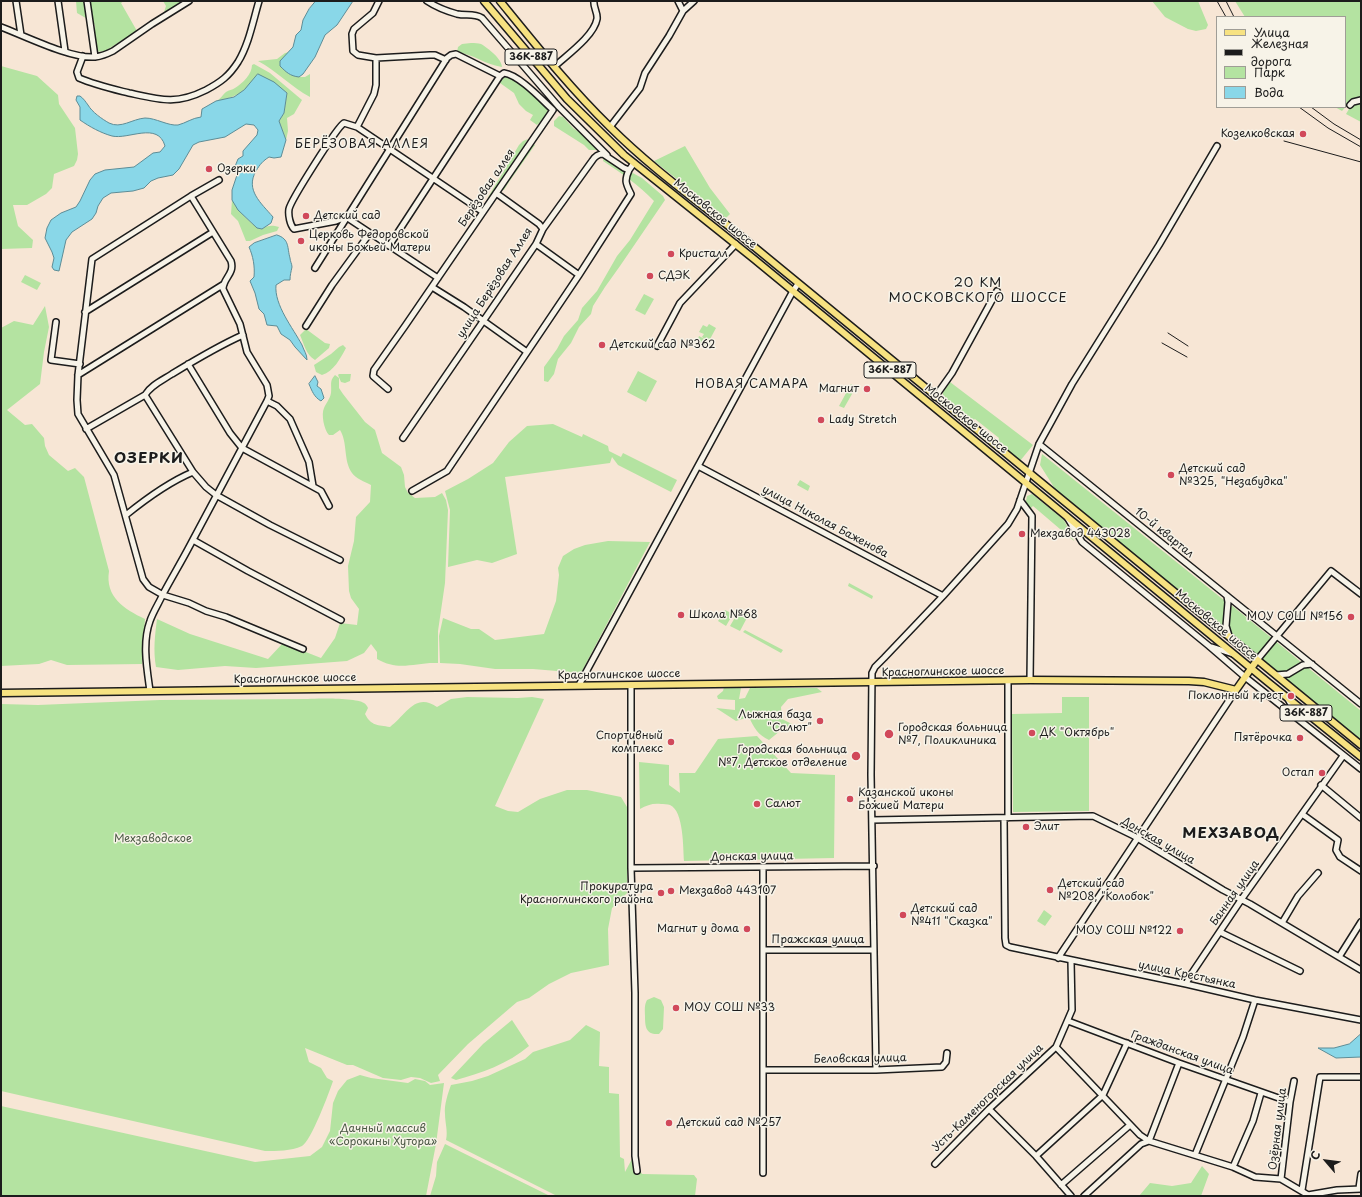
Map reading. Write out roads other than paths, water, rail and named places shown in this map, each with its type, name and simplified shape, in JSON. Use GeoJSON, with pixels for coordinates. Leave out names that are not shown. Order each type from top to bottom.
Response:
{"type":"FeatureCollection","features":[{"type":"Feature","properties":{"kind":"main road","name":"Московское шоссе"},"geometry":{"type":"LineString","coordinates":[[484,1],[567,99],[624,155],[736,244],[1286,697],[1361,757]]}},
{"type":"Feature","properties":{"kind":"main road","name":"Московское шоссе"},"geometry":{"type":"LineString","coordinates":[[500,1],[554,67],[610,127],[646,160],[741,236],[1361,745]]}},
{"type":"Feature","properties":{"kind":"main road"},"geometry":{"type":"LineString","coordinates":[[624,155],[632,147]]}},
{"type":"Feature","properties":{"kind":"main road"},"geometry":{"type":"LineString","coordinates":[[640,168],[646,160]]}},
{"type":"Feature","properties":{"kind":"main road"},"geometry":{"type":"LineString","coordinates":[[1236,690],[1258,660]]}},
{"type":"Feature","properties":{"kind":"main road","name":"Красноглинское шоссе"},"geometry":{"type":"LineString","coordinates":[[1,693],[1030,680],[1189,681],[1204,682],[1236,690]]}},
{"type":"Feature","properties":{"kind":"street"},"geometry":{"type":"LineString","coordinates":[[16,1],[21,35]]}},
{"type":"Feature","properties":{"kind":"street"},"geometry":{"type":"LineString","coordinates":[[58,1],[65,51]]}},
{"type":"Feature","properties":{"kind":"street"},"geometry":{"type":"LineString","coordinates":[[87,1],[95,57]]}},
{"type":"Feature","properties":{"kind":"street"},"geometry":{"type":"LineString","coordinates":[[1,27],[65,51],[83,56],[95,57],[113,51],[189,1]]}},
{"type":"Feature","properties":{"kind":"street"},"geometry":{"type":"LineString","coordinates":[[83,56],[77,72],[79,78],[99,85],[151,98],[172,100],[191,97],[222,81],[230,72],[243,51],[259,1]]}},
{"type":"Feature","properties":{"kind":"street"},"geometry":{"type":"LineString","coordinates":[[379,1],[373,13],[357,26],[352,34],[353,51],[358,55],[376,58],[430,54],[446,60]]}},
{"type":"Feature","properties":{"kind":"street"},"geometry":{"type":"LineString","coordinates":[[427,1],[436,7],[456,14],[476,15],[482,18],[559,107],[612,160],[629,170]]}},
{"type":"Feature","properties":{"kind":"street"},"geometry":{"type":"LineString","coordinates":[[554,67],[590,34],[598,16],[594,1]]}},
{"type":"Feature","properties":{"kind":"street"},"geometry":{"type":"LineString","coordinates":[[678,1],[683,11]]}},
{"type":"Feature","properties":{"kind":"street"},"geometry":{"type":"LineString","coordinates":[[610,127],[640,88],[645,73],[683,11],[694,1]]}},
{"type":"Feature","properties":{"kind":"street"},"geometry":{"type":"LineString","coordinates":[[315,268],[389,148],[446,60],[451,55],[456,54],[500,76]]}},
{"type":"Feature","properties":{"kind":"street"},"geometry":{"type":"LineString","coordinates":[[357,127],[374,94],[376,85],[376,58]]}},
{"type":"Feature","properties":{"kind":"street"},"geometry":{"type":"LineString","coordinates":[[389,246],[500,76],[504,73],[508,74],[517,79],[553,110],[559,107]]}},
{"type":"Feature","properties":{"kind":"street"},"geometry":{"type":"LineString","coordinates":[[1350,105],[1353,102],[1361,100]]}},
{"type":"Feature","properties":{"kind":"street","name":"Берёзовая аллея"},"geometry":{"type":"LineString","coordinates":[[388,389],[374,378],[373,372],[553,110]]}},
{"type":"Feature","properties":{"kind":"street"},"geometry":{"type":"LineString","coordinates":[[346,217],[336,221],[294,229],[291,226],[289,208],[307,177],[342,125],[347,124],[357,127],[483,212]]}},
{"type":"Feature","properties":{"kind":"street"},"geometry":{"type":"LineString","coordinates":[[876,1070],[874,866],[872,820],[872,673],[875,667],[1002,532],[1017,509],[1039,444],[1072,384],[1159,245],[1217,146]]}},
{"type":"Feature","properties":{"kind":"street","name":"улица Берёзовая Аллея"},"geometry":{"type":"LineString","coordinates":[[403,438],[536,244],[543,229],[596,156],[603,154],[612,160]]}},
{"type":"Feature","properties":{"kind":"street"},"geometry":{"type":"LineString","coordinates":[[412,492],[447,471],[579,275],[631,194],[626,185],[625,178],[634,162]]}},
{"type":"Feature","properties":{"kind":"street"},"geometry":{"type":"LineString","coordinates":[[219,180],[93,257],[78,375],[78,414],[114,475],[143,579],[149,587],[163,595],[226,617],[303,649]]}},
{"type":"Feature","properties":{"kind":"street"},"geometry":{"type":"LineString","coordinates":[[496,193],[539,224],[543,229]]}},
{"type":"Feature","properties":{"kind":"street"},"geometry":{"type":"LineString","coordinates":[[150,691],[146,660],[149,622],[269,396],[267,385],[245,347],[240,324],[225,293],[224,284],[232,268],[231,261],[191,196]]}},
{"type":"Feature","properties":{"kind":"street"},"geometry":{"type":"LineString","coordinates":[[346,217],[438,278]]}},
{"type":"Feature","properties":{"kind":"street"},"geometry":{"type":"LineString","coordinates":[[86,312],[213,232]]}},
{"type":"Feature","properties":{"kind":"street"},"geometry":{"type":"LineString","coordinates":[[306,326],[332,285],[370,233]]}},
{"type":"Feature","properties":{"kind":"street"},"geometry":{"type":"LineString","coordinates":[[536,244],[579,275]]}},
{"type":"Feature","properties":{"kind":"street"},"geometry":{"type":"LineString","coordinates":[[657,346],[680,304],[736,244]]}},
{"type":"Feature","properties":{"kind":"street"},"geometry":{"type":"LineString","coordinates":[[78,375],[224,284]]}},
{"type":"Feature","properties":{"kind":"street"},"geometry":{"type":"LineString","coordinates":[[579,686],[798,284]]}},
{"type":"Feature","properties":{"kind":"street"},"geometry":{"type":"LineString","coordinates":[[432,287],[483,320],[527,352]]}},
{"type":"Feature","properties":{"kind":"street"},"geometry":{"type":"LineString","coordinates":[[936,397],[952,373],[997,291]]}},
{"type":"Feature","properties":{"kind":"street"},"geometry":{"type":"LineString","coordinates":[[56,322],[51,360],[80,364]]}},
{"type":"Feature","properties":{"kind":"street"},"geometry":{"type":"LineString","coordinates":[[86,429],[145,395],[152,387],[188,364],[243,335]]}},
{"type":"Feature","properties":{"kind":"street"},"geometry":{"type":"LineString","coordinates":[[188,364],[230,433],[242,448],[321,491],[329,506]]}},
{"type":"Feature","properties":{"kind":"street"},"geometry":{"type":"LineString","coordinates":[[145,395],[193,472],[206,487],[216,495],[270,525],[340,560]]}},
{"type":"Feature","properties":{"kind":"street"},"geometry":{"type":"LineString","coordinates":[[267,402],[277,406],[290,419],[309,462],[313,486]]}},
{"type":"Feature","properties":{"kind":"street","name":"10-й квартал"},"geometry":{"type":"LineString","coordinates":[[1039,444],[1361,704]]}},
{"type":"Feature","properties":{"kind":"street","name":"улица Николая Баженова"},"geometry":{"type":"LineString","coordinates":[[698,466],[943,596]]}},
{"type":"Feature","properties":{"kind":"street"},"geometry":{"type":"LineString","coordinates":[[126,514],[147,498],[193,472]]}},
{"type":"Feature","properties":{"kind":"street"},"geometry":{"type":"LineString","coordinates":[[1020,500],[1032,516],[1030,680]]}},
{"type":"Feature","properties":{"kind":"street"},"geometry":{"type":"LineString","coordinates":[[1066,515],[1082,542],[1209,646],[1245,678],[1361,769]]}},
{"type":"Feature","properties":{"kind":"street"},"geometry":{"type":"LineString","coordinates":[[193,540],[341,620]]}},
{"type":"Feature","properties":{"kind":"street"},"geometry":{"type":"LineString","coordinates":[[1258,660],[1331,572],[1361,594]]}},
{"type":"Feature","properties":{"kind":"street"},"geometry":{"type":"LineString","coordinates":[[1227,596],[1226,626],[1229,636]]}},
{"type":"Feature","properties":{"kind":"street"},"geometry":{"type":"LineString","coordinates":[[1209,646],[1236,655]]}},
{"type":"Feature","properties":{"kind":"street"},"geometry":{"type":"LineString","coordinates":[[1276,675],[1288,674],[1303,665],[1312,664]]}},
{"type":"Feature","properties":{"kind":"street"},"geometry":{"type":"LineString","coordinates":[[1006,818],[1008,681]]}},
{"type":"Feature","properties":{"kind":"street"},"geometry":{"type":"LineString","coordinates":[[631,685],[631,868],[635,993],[635,1156],[637,1171]]}},
{"type":"Feature","properties":{"kind":"street"},"geometry":{"type":"LineString","coordinates":[[1058,958],[1236,690]]}},
{"type":"Feature","properties":{"kind":"street"},"geometry":{"type":"LineString","coordinates":[[1286,697],[1299,719]]}},
{"type":"Feature","properties":{"kind":"street","name":"Банная улица"},"geometry":{"type":"LineString","coordinates":[[1186,984],[1242,900],[1343,756]]}},
{"type":"Feature","properties":{"kind":"street"},"geometry":{"type":"LineString","coordinates":[[1322,785],[1361,818]]}},
{"type":"Feature","properties":{"kind":"street"},"geometry":{"type":"LineString","coordinates":[[1302,814],[1338,840],[1336,850],[1340,857],[1361,871]]}},
{"type":"Feature","properties":{"kind":"street","name":"Донская улица"},"geometry":{"type":"LineString","coordinates":[[872,820],[1093,816],[1137,838],[1190,871],[1361,970]]}},
{"type":"Feature","properties":{"kind":"street","name":"улица Крестьянка"},"geometry":{"type":"LineString","coordinates":[[1006,818],[1006,945],[1071,961],[1186,984],[1255,1000],[1361,1020]]}},
{"type":"Feature","properties":{"kind":"street","name":"Донская улица"},"geometry":{"type":"LineString","coordinates":[[631,868],[874,866]]}},
{"type":"Feature","properties":{"kind":"street"},"geometry":{"type":"LineString","coordinates":[[763,867],[763,1173]]}},
{"type":"Feature","properties":{"kind":"street"},"geometry":{"type":"LineString","coordinates":[[1282,923],[1298,896],[1318,873]]}},
{"type":"Feature","properties":{"kind":"street"},"geometry":{"type":"LineString","coordinates":[[1339,956],[1361,922]]}},
{"type":"Feature","properties":{"kind":"street"},"geometry":{"type":"LineString","coordinates":[[1220,932],[1300,970]]}},
{"type":"Feature","properties":{"kind":"street","name":"Пражская улица"},"geometry":{"type":"LineString","coordinates":[[763,950],[874,950]]}},
{"type":"Feature","properties":{"kind":"street"},"geometry":{"type":"LineString","coordinates":[[1071,961],[1072,1010],[1056,1046],[1140,1135],[1149,1141],[1233,1167],[1255,1177],[1281,1179],[1308,1194],[1330,1194],[1360,1189],[1361,1174]]}},
{"type":"Feature","properties":{"kind":"street"},"geometry":{"type":"LineString","coordinates":[[1195,1155],[1243,1037],[1255,1000]]}},
{"type":"Feature","properties":{"kind":"street","name":"Гражданская улица"},"geometry":{"type":"LineString","coordinates":[[1068,1021],[1261,1093],[1290,1102]]}},
{"type":"Feature","properties":{"kind":"street"},"geometry":{"type":"LineString","coordinates":[[1036,1156],[1103,1095],[1127,1043]]}},
{"type":"Feature","properties":{"kind":"street","name":"Усть-Каменогорская улица"},"geometry":{"type":"LineString","coordinates":[[935,1164],[989,1109],[1056,1046]]}},
{"type":"Feature","properties":{"kind":"street","name":"Беловская улица"},"geometry":{"type":"LineString","coordinates":[[763,1070],[876,1070],[942,1067],[946,1062],[947,1053]]}},
{"type":"Feature","properties":{"kind":"street"},"geometry":{"type":"LineString","coordinates":[[1084,1196],[1141,1144],[1149,1141],[1179,1063]]}},
{"type":"Feature","properties":{"kind":"street"},"geometry":{"type":"LineString","coordinates":[[1302,1190],[1320,1077],[1361,1077]]}},
{"type":"Feature","properties":{"kind":"street","name":"Озёрная улица"},"geometry":{"type":"LineString","coordinates":[[1281,1179],[1290,1102],[1294,1081]]}},
{"type":"Feature","properties":{"kind":"street"},"geometry":{"type":"LineString","coordinates":[[1233,1167],[1253,1121],[1261,1093]]}},
{"type":"Feature","properties":{"kind":"street"},"geometry":{"type":"LineString","coordinates":[[989,1109],[1036,1156],[1071,1196]]}},
{"type":"Feature","properties":{"kind":"street"},"geometry":{"type":"LineString","coordinates":[[1062,1185],[1130,1125]]}},
{"type":"Feature","properties":{"kind":"water"},"geometry":{"type":"Polygon","coordinates":[[[316,1],[353,1],[337,25],[325,35],[315,57],[303,74],[299,77],[293,76],[280,66],[280,61],[293,47],[296,35],[301,30],[303,20],[309,9],[316,1]]]}},
{"type":"Feature","properties":{"kind":"water"},"geometry":{"type":"Polygon","coordinates":[[[258,74],[274,82],[287,93],[284,113],[279,121],[286,140],[281,157],[267,158],[256,171],[252,184],[253,190],[259,201],[273,217],[271,223],[262,229],[257,228],[238,210],[232,200],[232,190],[237,175],[234,169],[238,159],[243,156],[243,151],[257,135],[258,130],[254,125],[246,124],[225,137],[199,142],[193,145],[179,169],[173,175],[151,181],[144,188],[133,191],[111,193],[103,198],[92,219],[72,232],[66,240],[59,271],[54,270],[52,267],[54,258],[45,238],[47,228],[51,220],[61,213],[76,207],[90,180],[95,174],[105,170],[134,167],[153,153],[160,152],[165,146],[156,134],[142,133],[119,137],[112,136],[92,127],[80,120],[80,107],[76,100],[77,96],[83,98],[97,115],[113,125],[145,118],[178,125],[201,117],[202,109],[216,101],[234,97],[244,90],[258,74]]]}},
{"type":"Feature","properties":{"kind":"water"},"geometry":{"type":"Polygon","coordinates":[[[277,235],[286,241],[292,267],[290,280],[284,280],[276,285],[276,293],[285,316],[302,345],[307,360],[290,340],[281,334],[277,326],[267,325],[264,314],[259,309],[250,281],[254,277],[254,269],[253,258],[249,247],[254,243],[277,235]]]}},
{"type":"Feature","properties":{"kind":"water"},"geometry":{"type":"Polygon","coordinates":[[[315,376],[318,382],[317,386],[321,389],[324,398],[321,401],[315,396],[309,384],[315,376]]]}},
{"type":"Feature","properties":{"kind":"water"},"geometry":{"type":"Polygon","coordinates":[[[1361,1034],[1361,1057],[1336,1058],[1318,1048],[1334,1048],[1349,1044],[1361,1034]]]}},
{"type":"Feature","properties":{"kind":"railway"},"geometry":{"type":"LineString","coordinates":[[1217,1],[1225,16]]}},
{"type":"Feature","properties":{"kind":"railway"},"geometry":{"type":"LineString","coordinates":[[1226,1],[1234,16]]}},
{"type":"Feature","properties":{"kind":"railway"},"geometry":{"type":"LineString","coordinates":[[1300,108],[1328,128],[1361,147]]}},
{"type":"Feature","properties":{"kind":"railway"},"geometry":{"type":"LineString","coordinates":[[1312,108],[1334,124],[1361,140]]}},
{"type":"Feature","properties":{"kind":"railway"},"geometry":{"type":"LineString","coordinates":[[1284,141],[1361,162]]}},
{"type":"Feature","properties":{"kind":"railway"},"geometry":{"type":"LineString","coordinates":[[1168,333],[1188,346]]}},
{"type":"Feature","properties":{"kind":"railway"},"geometry":{"type":"LineString","coordinates":[[1162,343],[1187,357]]}},
{"type":"Feature","properties":{"kind":"place","name":"Козелковская"},"geometry":{"type":"Point","coordinates":[1303,134]}},
{"type":"Feature","properties":{"kind":"place","name":"Озерки"},"geometry":{"type":"Point","coordinates":[209,169]}},
{"type":"Feature","properties":{"kind":"place","name":"Детский сад"},"geometry":{"type":"Point","coordinates":[306,216]}},
{"type":"Feature","properties":{"kind":"place","name":"Церковь Федоровской иконы Божьей Матери"},"geometry":{"type":"Point","coordinates":[301,241]}},
{"type":"Feature","properties":{"kind":"place","name":"Кристалл"},"geometry":{"type":"Point","coordinates":[671,254]}},
{"type":"Feature","properties":{"kind":"place","name":"СДЭК"},"geometry":{"type":"Point","coordinates":[650,276]}},
{"type":"Feature","properties":{"kind":"place","name":"Детский сад №362"},"geometry":{"type":"Point","coordinates":[602,345]}},
{"type":"Feature","properties":{"kind":"place","name":"Магнит"},"geometry":{"type":"Point","coordinates":[867,389]}},
{"type":"Feature","properties":{"kind":"place","name":"Lady Stretch"},"geometry":{"type":"Point","coordinates":[821,420]}},
{"type":"Feature","properties":{"kind":"place","name":"Детский сад №325, \"Незабудка\""},"geometry":{"type":"Point","coordinates":[1171,475]}},
{"type":"Feature","properties":{"kind":"place","name":"Мехзавод 443028"},"geometry":{"type":"Point","coordinates":[1022,534]}},
{"type":"Feature","properties":{"kind":"place","name":"Школа №68"},"geometry":{"type":"Point","coordinates":[681,615]}},
{"type":"Feature","properties":{"kind":"place","name":"МОУ СОШ №156"},"geometry":{"type":"Point","coordinates":[1351,617]}},
{"type":"Feature","properties":{"kind":"place","name":"Поклонный крест"},"geometry":{"type":"Point","coordinates":[1291,696]}},
{"type":"Feature","properties":{"kind":"place","name":"Лыжная база \"Салют\""},"geometry":{"type":"Point","coordinates":[820,721]}},
{"type":"Feature","properties":{"kind":"place","name":"ДК \"Октябрь\""},"geometry":{"type":"Point","coordinates":[1032,733]}},
{"type":"Feature","properties":{"kind":"place","name":"Городская больница №7, Поликлиника"},"geometry":{"type":"Point","coordinates":[889,734]}},
{"type":"Feature","properties":{"kind":"place","name":"Пятёрочка"},"geometry":{"type":"Point","coordinates":[1300,738]}},
{"type":"Feature","properties":{"kind":"place","name":"Спортивный комплекс"},"geometry":{"type":"Point","coordinates":[671,742]}},
{"type":"Feature","properties":{"kind":"place","name":"Городская больница №7, Детское отделение"},"geometry":{"type":"Point","coordinates":[856,756]}},
{"type":"Feature","properties":{"kind":"place","name":"Остап"},"geometry":{"type":"Point","coordinates":[1322,773]}},
{"type":"Feature","properties":{"kind":"place","name":"Казанской иконы Божией Матери"},"geometry":{"type":"Point","coordinates":[850,799]}},
{"type":"Feature","properties":{"kind":"place","name":"Салют"},"geometry":{"type":"Point","coordinates":[757,804]}},
{"type":"Feature","properties":{"kind":"place","name":"Элит"},"geometry":{"type":"Point","coordinates":[1026,827]}},
{"type":"Feature","properties":{"kind":"place","name":"Детский сад №208, \"Колобок\""},"geometry":{"type":"Point","coordinates":[1050,890]}},
{"type":"Feature","properties":{"kind":"place","name":"Мехзавод 443107"},"geometry":{"type":"Point","coordinates":[671,891]}},
{"type":"Feature","properties":{"kind":"place","name":"Прокуратура Красноглинского района"},"geometry":{"type":"Point","coordinates":[661,893]}},
{"type":"Feature","properties":{"kind":"place","name":"Детский сад №411 \"Сказка\""},"geometry":{"type":"Point","coordinates":[903,915]}},
{"type":"Feature","properties":{"kind":"place","name":"Магнит у дома"},"geometry":{"type":"Point","coordinates":[747,929]}},
{"type":"Feature","properties":{"kind":"place","name":"МОУ СОШ №122"},"geometry":{"type":"Point","coordinates":[1180,931]}},
{"type":"Feature","properties":{"kind":"place","name":"МОУ СОШ №33"},"geometry":{"type":"Point","coordinates":[676,1008]}},
{"type":"Feature","properties":{"kind":"place","name":"Детский сад №257"},"geometry":{"type":"Point","coordinates":[669,1123]}},
{"type":"Feature","properties":{"kind":"district","name":"БЕРЁЗОВАЯ АЛЛЕЯ"},"geometry":{"type":"Point","coordinates":[362,145]}},
{"type":"Feature","properties":{"kind":"district","name":"20 КМ МОСКОВСКОГО ШОССЕ"},"geometry":{"type":"Point","coordinates":[978,290]}},
{"type":"Feature","properties":{"kind":"district","name":"НОВАЯ САМАРА"},"geometry":{"type":"Point","coordinates":[752,385]}},
{"type":"Feature","properties":{"kind":"district","name":"ОЗЕРКИ"},"geometry":{"type":"Point","coordinates":[149,459]}},
{"type":"Feature","properties":{"kind":"district","name":"МЕХЗАВОД"},"geometry":{"type":"Point","coordinates":[1231,834]}},
{"type":"Feature","properties":{"kind":"park label","name":"Мехзаводское"},"geometry":{"type":"Point","coordinates":[153,839]}},
{"type":"Feature","properties":{"kind":"park label","name":"Дачный массив «Сорокины Хутора»"},"geometry":{"type":"Point","coordinates":[383,1135]}}]}
